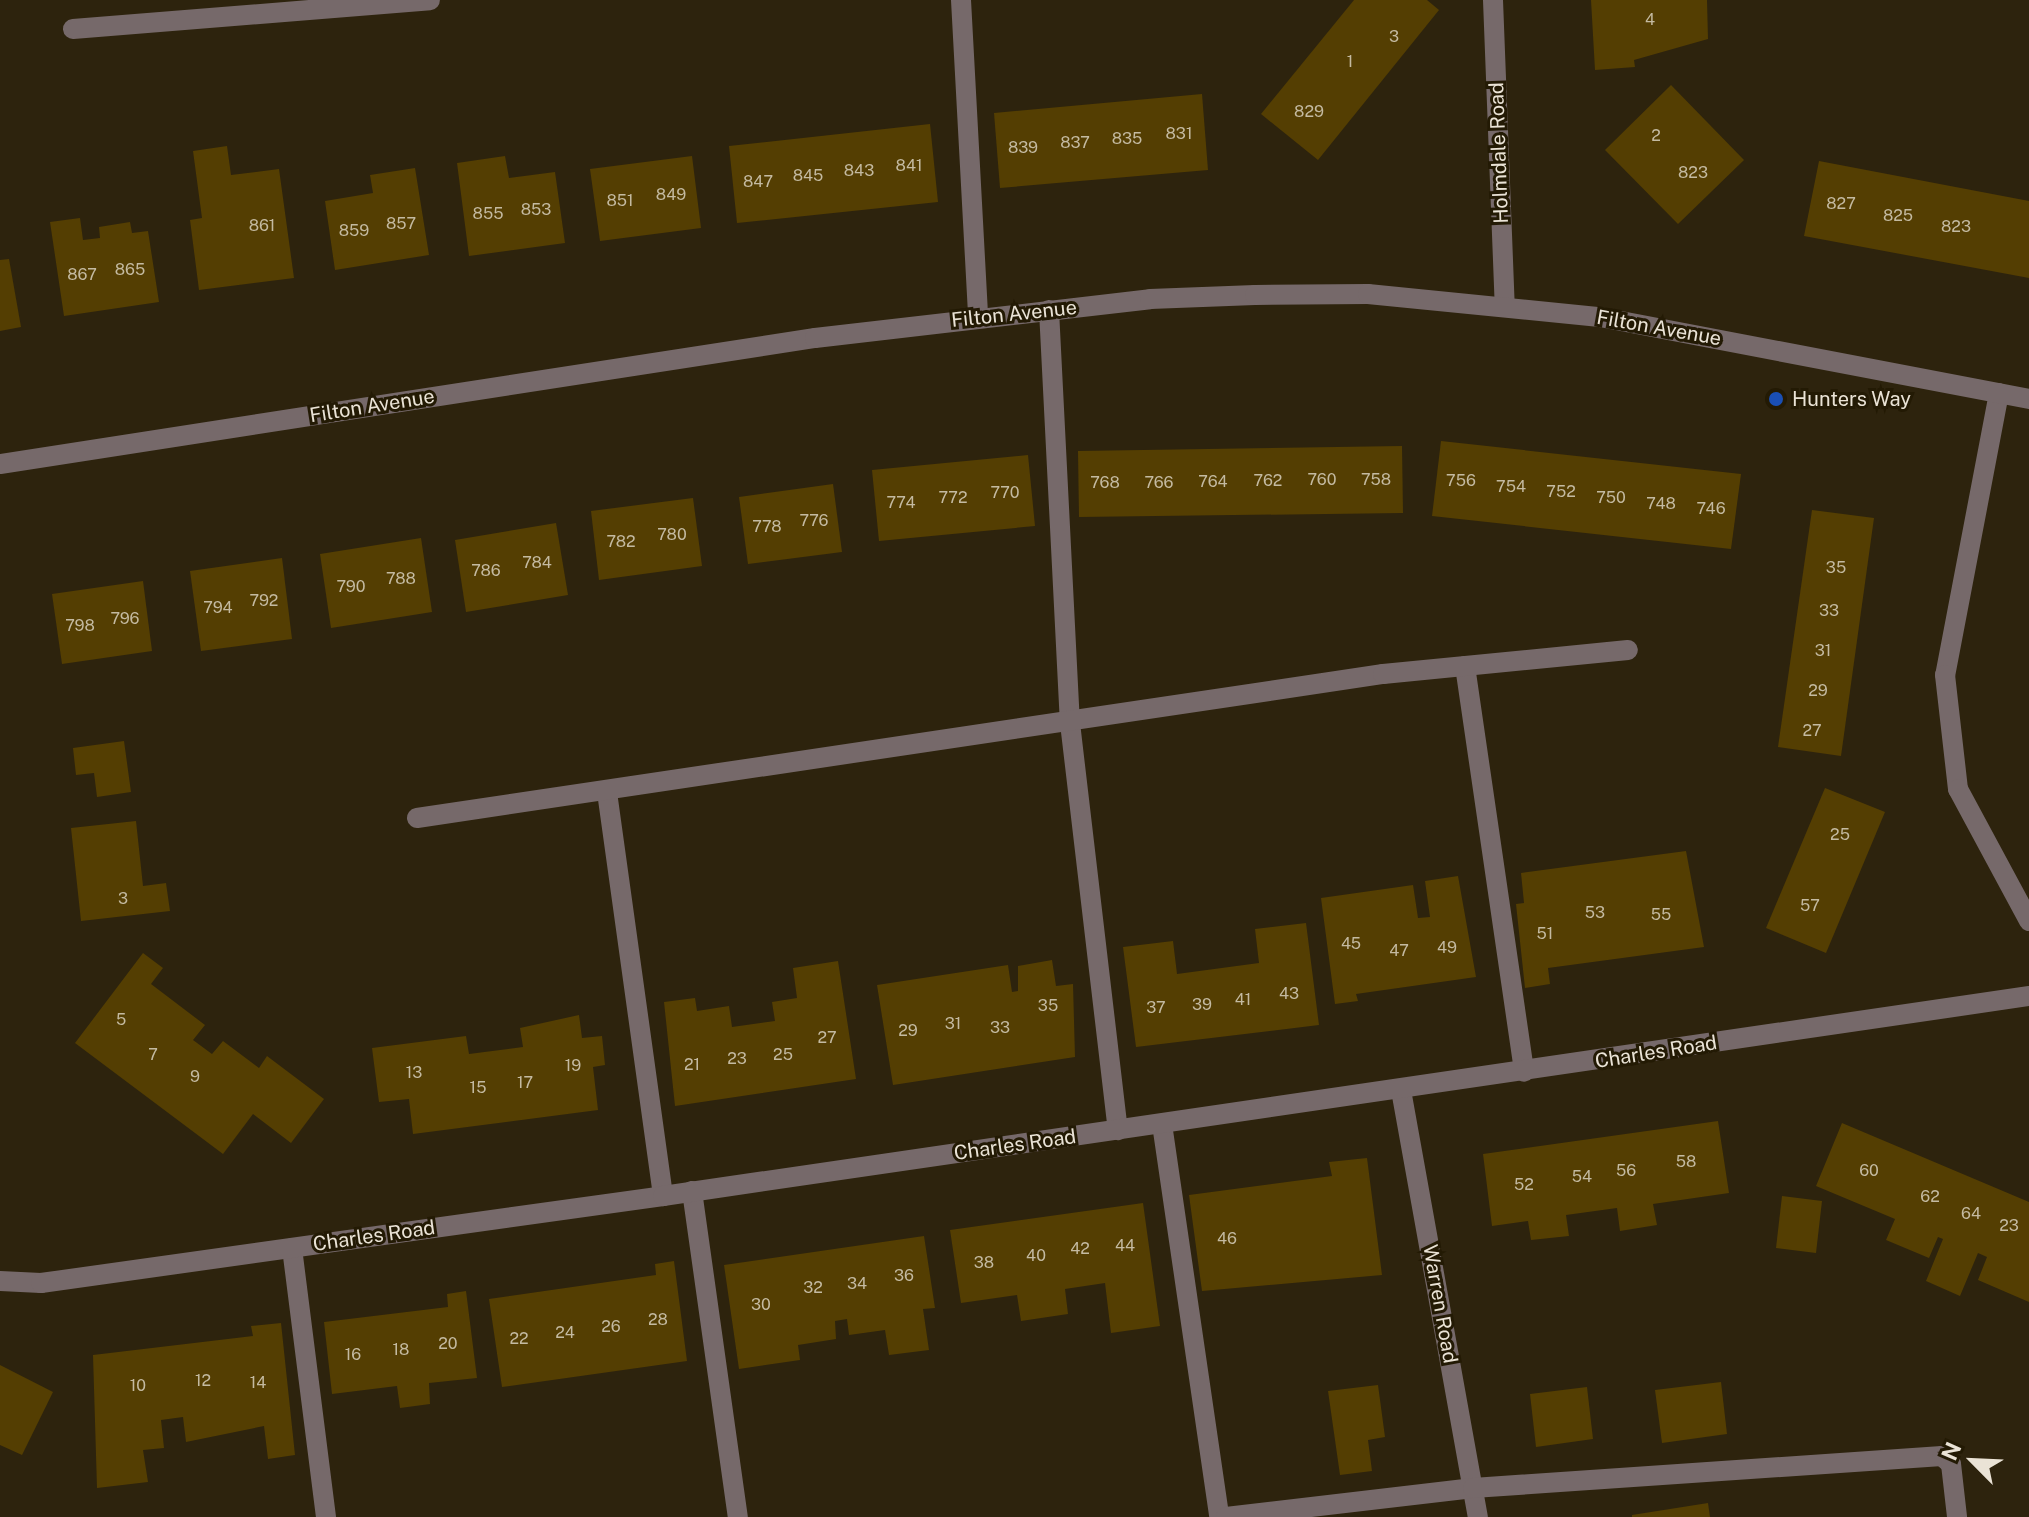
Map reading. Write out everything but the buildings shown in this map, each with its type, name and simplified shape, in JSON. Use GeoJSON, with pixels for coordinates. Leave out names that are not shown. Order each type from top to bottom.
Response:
{"type":"FeatureCollection","features":[{"type":"Feature","properties":{"kind":"street"},"geometry":{"type":"LineString","coordinates":[[73,29],[430,0]]}},
{"type":"Feature","properties":{"kind":"street"},"geometry":{"type":"LineString","coordinates":[[961,0],[978,318]]}},
{"type":"Feature","properties":{"kind":"street","name":"Holmdale Road"},"geometry":{"type":"LineString","coordinates":[[1493,0],[1505,306]]}},
{"type":"Feature","properties":{"kind":"street","name":"Filton Avenue"},"geometry":{"type":"LineString","coordinates":[[0,464],[978,318],[1269,295],[1505,306],[1703,334],[2029,399]]}},
{"type":"Feature","properties":{"kind":"street"},"geometry":{"type":"LineString","coordinates":[[1049,310],[1070,723],[1118,1130]]}},
{"type":"Feature","properties":{"kind":"street"},"geometry":{"type":"LineString","coordinates":[[1999,393],[1945,675],[1958,789],[2029,921]]}},
{"type":"Feature","properties":{"kind":"street"},"geometry":{"type":"LineString","coordinates":[[417,818],[1465,666],[1628,650]]}},
{"type":"Feature","properties":{"kind":"street"},"geometry":{"type":"LineString","coordinates":[[1465,666],[1524,1072]]}},
{"type":"Feature","properties":{"kind":"street"},"geometry":{"type":"LineString","coordinates":[[607,792],[663,1196]]}},
{"type":"Feature","properties":{"kind":"street","name":"Charles Road"},"geometry":{"type":"LineString","coordinates":[[0,1281],[41,1283],[663,1196],[2029,996]]}},
{"type":"Feature","properties":{"kind":"street","name":"Warren Road"},"geometry":{"type":"LineString","coordinates":[[1401,1090],[1478,1517]]}},
{"type":"Feature","properties":{"kind":"street"},"geometry":{"type":"LineString","coordinates":[[1162,1124],[1219,1517]]}},
{"type":"Feature","properties":{"kind":"street"},"geometry":{"type":"LineString","coordinates":[[692,1191],[738,1517]]}},
{"type":"Feature","properties":{"kind":"street"},"geometry":{"type":"LineString","coordinates":[[292,1248],[326,1517]]}},
{"type":"Feature","properties":{"kind":"street"},"geometry":{"type":"LineString","coordinates":[[1226,1517],[1473,1488],[1942,1456],[1951,1464],[1957,1517]]}},
{"type":"Feature","properties":{"kind":"place","name":"Hunters Way"},"geometry":{"type":"Point","coordinates":[1776,399]}}]}
